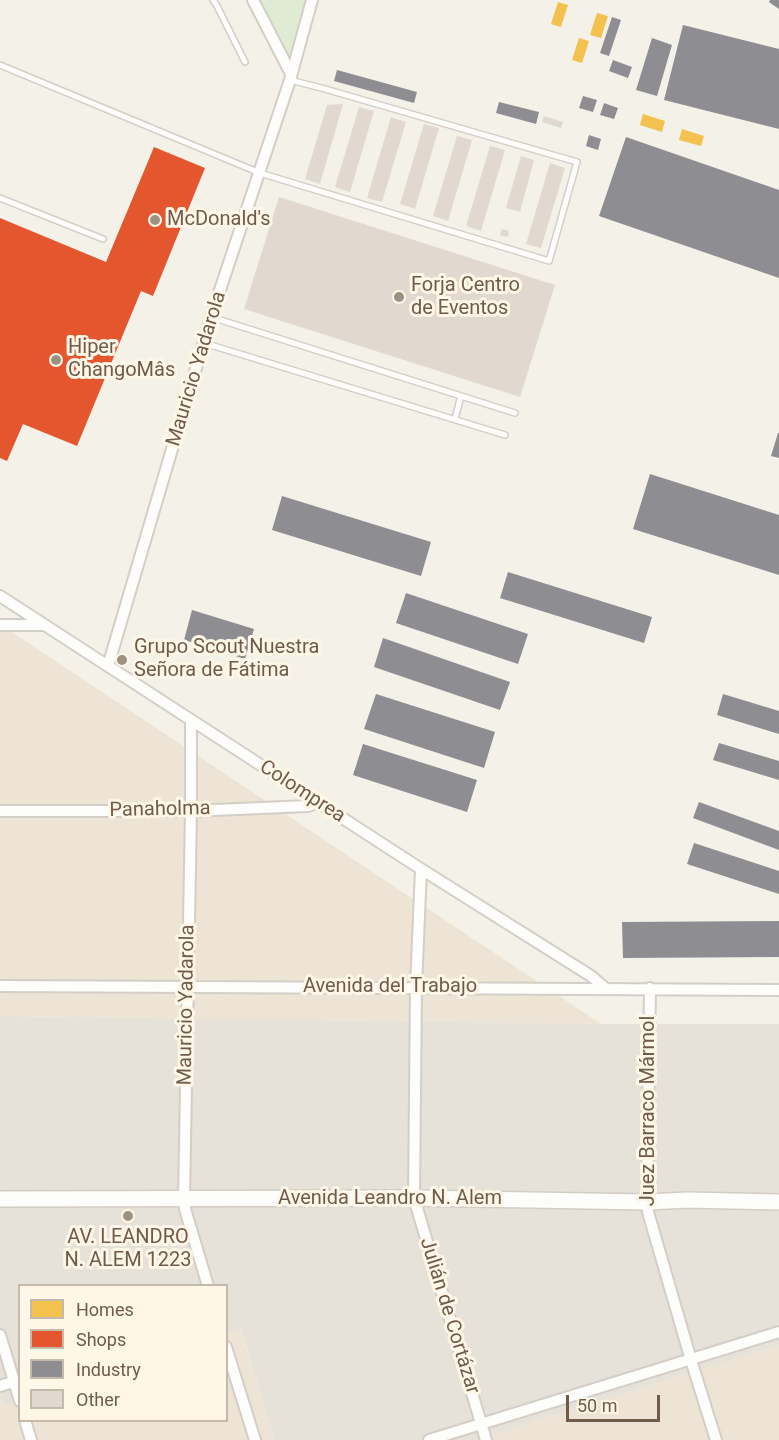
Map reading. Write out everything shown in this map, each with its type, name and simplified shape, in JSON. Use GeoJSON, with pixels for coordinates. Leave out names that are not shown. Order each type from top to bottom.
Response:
{"type":"FeatureCollection","features":[{"type":"Feature","properties":{"kind":"main road","name":"Avenida Leandro N. Alem"},"geometry":{"type":"LineString","coordinates":[[0,1199],[414,1198],[779,1202]]}},
{"type":"Feature","properties":{"kind":"street"},"geometry":{"type":"LineString","coordinates":[[254,0],[290,77]]}},
{"type":"Feature","properties":{"kind":"street","name":"Mauricio Yadarola"},"geometry":{"type":"LineString","coordinates":[[108,666],[211,317],[260,173],[312,0]]}},
{"type":"Feature","properties":{"kind":"street","name":"Colomprea"},"geometry":{"type":"LineString","coordinates":[[0,596],[421,869],[591,976],[604,988]]}},
{"type":"Feature","properties":{"kind":"street"},"geometry":{"type":"LineString","coordinates":[[0,625],[46,626]]}},
{"type":"Feature","properties":{"kind":"street","name":"Mauricio Yadarola"},"geometry":{"type":"LineString","coordinates":[[191,720],[184,1198],[185,1209],[207,1284]]}},
{"type":"Feature","properties":{"kind":"street","name":"Panaholma"},"geometry":{"type":"LineString","coordinates":[[0,811],[191,811],[308,806],[319,802]]}},
{"type":"Feature","properties":{"kind":"street","name":"Julián de Cortázar"},"geometry":{"type":"LineString","coordinates":[[421,869],[416,987],[414,1198],[486,1440]]}},
{"type":"Feature","properties":{"kind":"street","name":"Avenida del Trabajo"},"geometry":{"type":"LineString","coordinates":[[0,986],[779,990]]}},
{"type":"Feature","properties":{"kind":"street","name":"Juez Barraco Mármol"},"geometry":{"type":"LineString","coordinates":[[650,988],[648,1212],[716,1440]]}},
{"type":"Feature","properties":{"kind":"street"},"geometry":{"type":"LineString","coordinates":[[429,1440],[779,1332]]}},
{"type":"Feature","properties":{"kind":"street"},"geometry":{"type":"LineString","coordinates":[[0,1335],[17,1381],[0,1386]]}},
{"type":"Feature","properties":{"kind":"street"},"geometry":{"type":"LineString","coordinates":[[228,1353],[255,1440]]}},
{"type":"Feature","properties":{"kind":"street"},"geometry":{"type":"LineString","coordinates":[[26,1422],[31,1440]]}},
{"type":"Feature","properties":{"kind":"lane"},"geometry":{"type":"LineString","coordinates":[[213,0],[245,62]]}},
{"type":"Feature","properties":{"kind":"lane"},"geometry":{"type":"LineString","coordinates":[[0,65],[260,173],[549,261],[577,162],[290,77]]}},
{"type":"Feature","properties":{"kind":"lane"},"geometry":{"type":"LineString","coordinates":[[0,198],[104,239]]}},
{"type":"Feature","properties":{"kind":"lane"},"geometry":{"type":"LineString","coordinates":[[211,317],[515,413]]}},
{"type":"Feature","properties":{"kind":"lane"},"geometry":{"type":"LineString","coordinates":[[204,342],[505,435]]}},
{"type":"Feature","properties":{"kind":"lane"},"geometry":{"type":"LineString","coordinates":[[455,419],[461,396]]}},
{"type":"Feature","properties":{"kind":"shaded area"},"geometry":{"type":"Polygon","coordinates":[[[0,624],[601,1024],[0,1016],[0,624]]]}},
{"type":"Feature","properties":{"kind":"shaded area"},"geometry":{"type":"Polygon","coordinates":[[[0,1016],[601,1024],[779,1024],[779,1345],[475,1440],[274,1440],[241,1329],[228,1333],[228,1284],[18,1284],[18,1401],[4,1406],[0,1393],[0,1016]]]}},
{"type":"Feature","properties":{"kind":"shaded area"},"geometry":{"type":"Polygon","coordinates":[[[240,1328],[274,1440],[0,1440],[0,1393],[4,1406],[18,1401],[18,1422],[228,1422],[228,1333],[240,1328]]]}},
{"type":"Feature","properties":{"kind":"shaded area"},"geometry":{"type":"Polygon","coordinates":[[[779,1345],[779,1440],[475,1440],[779,1345]]]}},
{"type":"Feature","properties":{"kind":"green space"},"geometry":{"type":"Polygon","coordinates":[[[253,0],[312,0],[291,74],[253,0]]]}},
{"type":"Feature","properties":{"kind":"building: Homes"},"geometry":{"type":"Polygon","coordinates":[[[558,2],[568,5],[561,27],[551,24],[558,2]]]}},
{"type":"Feature","properties":{"kind":"building: Homes"},"geometry":{"type":"Polygon","coordinates":[[[597,13],[608,16],[601,38],[590,35],[597,13]]]}},
{"type":"Feature","properties":{"kind":"building: Homes"},"geometry":{"type":"Polygon","coordinates":[[[579,38],[589,41],[582,63],[572,60],[579,38]]]}},
{"type":"Feature","properties":{"kind":"building: Homes"},"geometry":{"type":"Polygon","coordinates":[[[643,114],[665,121],[662,132],[640,125],[643,114]]]}},
{"type":"Feature","properties":{"kind":"building: Homes"},"geometry":{"type":"Polygon","coordinates":[[[682,129],[704,136],[701,146],[679,140],[682,129]]]}},
{"type":"Feature","properties":{"kind":"building: Shops","name":"Hiper ChangoMâs"},"geometry":{"type":"Polygon","coordinates":[[[154,147],[205,168],[153,296],[141,291],[77,446],[23,424],[7,461],[0,458],[0,218],[106,262],[154,147]]]}},
{"type":"Feature","properties":{"kind":"building: Industry"},"geometry":{"type":"Polygon","coordinates":[[[779,0],[779,9],[769,2],[779,0]]]}},
{"type":"Feature","properties":{"kind":"building: Industry"},"geometry":{"type":"Polygon","coordinates":[[[612,17],[621,20],[609,56],[600,53],[612,17]]]}},
{"type":"Feature","properties":{"kind":"building: Industry"},"geometry":{"type":"Polygon","coordinates":[[[683,25],[779,49],[779,129],[664,100],[683,25]]]}},
{"type":"Feature","properties":{"kind":"building: Industry"},"geometry":{"type":"Polygon","coordinates":[[[652,38],[672,45],[657,96],[636,90],[652,38]]]}},
{"type":"Feature","properties":{"kind":"building: Industry"},"geometry":{"type":"Polygon","coordinates":[[[613,60],[632,67],[628,78],[609,71],[613,60]]]}},
{"type":"Feature","properties":{"kind":"building: Industry"},"geometry":{"type":"Polygon","coordinates":[[[337,70],[417,92],[414,103],[334,81],[337,70]]]}},
{"type":"Feature","properties":{"kind":"building: Industry"},"geometry":{"type":"Polygon","coordinates":[[[583,96],[597,100],[593,112],[579,108],[583,96]]]}},
{"type":"Feature","properties":{"kind":"building: Industry"},"geometry":{"type":"Polygon","coordinates":[[[499,102],[539,112],[536,124],[496,113],[499,102]]]}},
{"type":"Feature","properties":{"kind":"building: Industry"},"geometry":{"type":"Polygon","coordinates":[[[604,103],[618,108],[614,119],[600,115],[604,103]]]}},
{"type":"Feature","properties":{"kind":"building: Industry"},"geometry":{"type":"Polygon","coordinates":[[[589,135],[601,139],[598,150],[586,146],[589,135]]]}},
{"type":"Feature","properties":{"kind":"building: Industry"},"geometry":{"type":"Polygon","coordinates":[[[626,137],[779,190],[779,278],[599,216],[626,137]]]}},
{"type":"Feature","properties":{"kind":"building: Industry"},"geometry":{"type":"Polygon","coordinates":[[[779,433],[779,458],[771,456],[779,433]]]}},
{"type":"Feature","properties":{"kind":"building: Industry"},"geometry":{"type":"Polygon","coordinates":[[[650,474],[779,515],[779,575],[633,529],[650,474]]]}},
{"type":"Feature","properties":{"kind":"building: Industry"},"geometry":{"type":"Polygon","coordinates":[[[282,496],[431,542],[421,576],[272,530],[282,496]]]}},
{"type":"Feature","properties":{"kind":"building: Industry"},"geometry":{"type":"Polygon","coordinates":[[[508,572],[652,617],[644,643],[500,598],[508,572]]]}},
{"type":"Feature","properties":{"kind":"building: Industry"},"geometry":{"type":"Polygon","coordinates":[[[406,593],[528,634],[518,664],[396,623],[406,593]]]}},
{"type":"Feature","properties":{"kind":"building: Industry"},"geometry":{"type":"Polygon","coordinates":[[[192,610],[254,629],[245,659],[184,640],[192,610]]]}},
{"type":"Feature","properties":{"kind":"building: Industry"},"geometry":{"type":"Polygon","coordinates":[[[383,638],[510,682],[500,710],[374,667],[383,638]]]}},
{"type":"Feature","properties":{"kind":"building: Industry"},"geometry":{"type":"Polygon","coordinates":[[[376,694],[495,732],[484,768],[364,729],[376,694]]]}},
{"type":"Feature","properties":{"kind":"building: Industry"},"geometry":{"type":"Polygon","coordinates":[[[723,694],[779,711],[779,734],[717,715],[723,694]]]}},
{"type":"Feature","properties":{"kind":"building: Industry"},"geometry":{"type":"Polygon","coordinates":[[[719,743],[779,761],[779,780],[713,760],[719,743]]]}},
{"type":"Feature","properties":{"kind":"building: Industry"},"geometry":{"type":"Polygon","coordinates":[[[363,744],[477,780],[467,812],[353,775],[363,744]]]}},
{"type":"Feature","properties":{"kind":"building: Industry"},"geometry":{"type":"Polygon","coordinates":[[[699,802],[779,831],[779,850],[693,818],[699,802]]]}},
{"type":"Feature","properties":{"kind":"building: Industry"},"geometry":{"type":"Polygon","coordinates":[[[694,843],[779,871],[779,894],[687,864],[694,843]]]}},
{"type":"Feature","properties":{"kind":"building: Industry"},"geometry":{"type":"Polygon","coordinates":[[[779,921],[779,957],[623,958],[622,922],[779,921]]]}},
{"type":"Feature","properties":{"kind":"building: Other"},"geometry":{"type":"Polygon","coordinates":[[[343,104],[320,184],[305,179],[327,105],[343,104]]]}},
{"type":"Feature","properties":{"kind":"building: Other"},"geometry":{"type":"Polygon","coordinates":[[[359,107],[374,111],[350,192],[335,187],[359,107]]]}},
{"type":"Feature","properties":{"kind":"building: Other"},"geometry":{"type":"Polygon","coordinates":[[[544,116],[563,122],[561,128],[542,122],[544,116]]]}},
{"type":"Feature","properties":{"kind":"building: Other"},"geometry":{"type":"Polygon","coordinates":[[[391,117],[406,122],[382,202],[367,198],[391,117]]]}},
{"type":"Feature","properties":{"kind":"building: Other"},"geometry":{"type":"Polygon","coordinates":[[[424,124],[439,128],[415,209],[400,204],[424,124]]]}},
{"type":"Feature","properties":{"kind":"building: Other"},"geometry":{"type":"Polygon","coordinates":[[[457,136],[472,140],[448,221],[433,216],[457,136]]]}},
{"type":"Feature","properties":{"kind":"building: Other"},"geometry":{"type":"Polygon","coordinates":[[[490,146],[505,150],[481,231],[466,226],[490,146]]]}},
{"type":"Feature","properties":{"kind":"building: Other"},"geometry":{"type":"Polygon","coordinates":[[[521,156],[534,160],[520,212],[506,208],[521,156]]]}},
{"type":"Feature","properties":{"kind":"building: Other"},"geometry":{"type":"Polygon","coordinates":[[[550,163],[565,168],[541,248],[526,244],[550,163]]]}},
{"type":"Feature","properties":{"kind":"building: Other","name":"Forja Centro de Eventos"},"geometry":{"type":"Polygon","coordinates":[[[279,197],[555,285],[520,397],[244,309],[279,197]]]}},
{"type":"Feature","properties":{"kind":"building: Other"},"geometry":{"type":"Polygon","coordinates":[[[502,229],[509,231],[508,237],[500,235],[502,229]]]}},
{"type":"Feature","properties":{"kind":"place","name":"McDonald's"},"geometry":{"type":"Point","coordinates":[155,220]}},
{"type":"Feature","properties":{"kind":"place","name":"Forja Centro de Eventos"},"geometry":{"type":"Point","coordinates":[399,297]}},
{"type":"Feature","properties":{"kind":"place","name":"Hiper ChangoMâs"},"geometry":{"type":"Point","coordinates":[56,360]}},
{"type":"Feature","properties":{"kind":"place","name":"Grupo Scout Nuestra Señora de Fátima"},"geometry":{"type":"Point","coordinates":[122,660]}},
{"type":"Feature","properties":{"kind":"place","name":"AV. LEANDRO N. ALEM 1223"},"geometry":{"type":"Point","coordinates":[128,1216]}}]}
